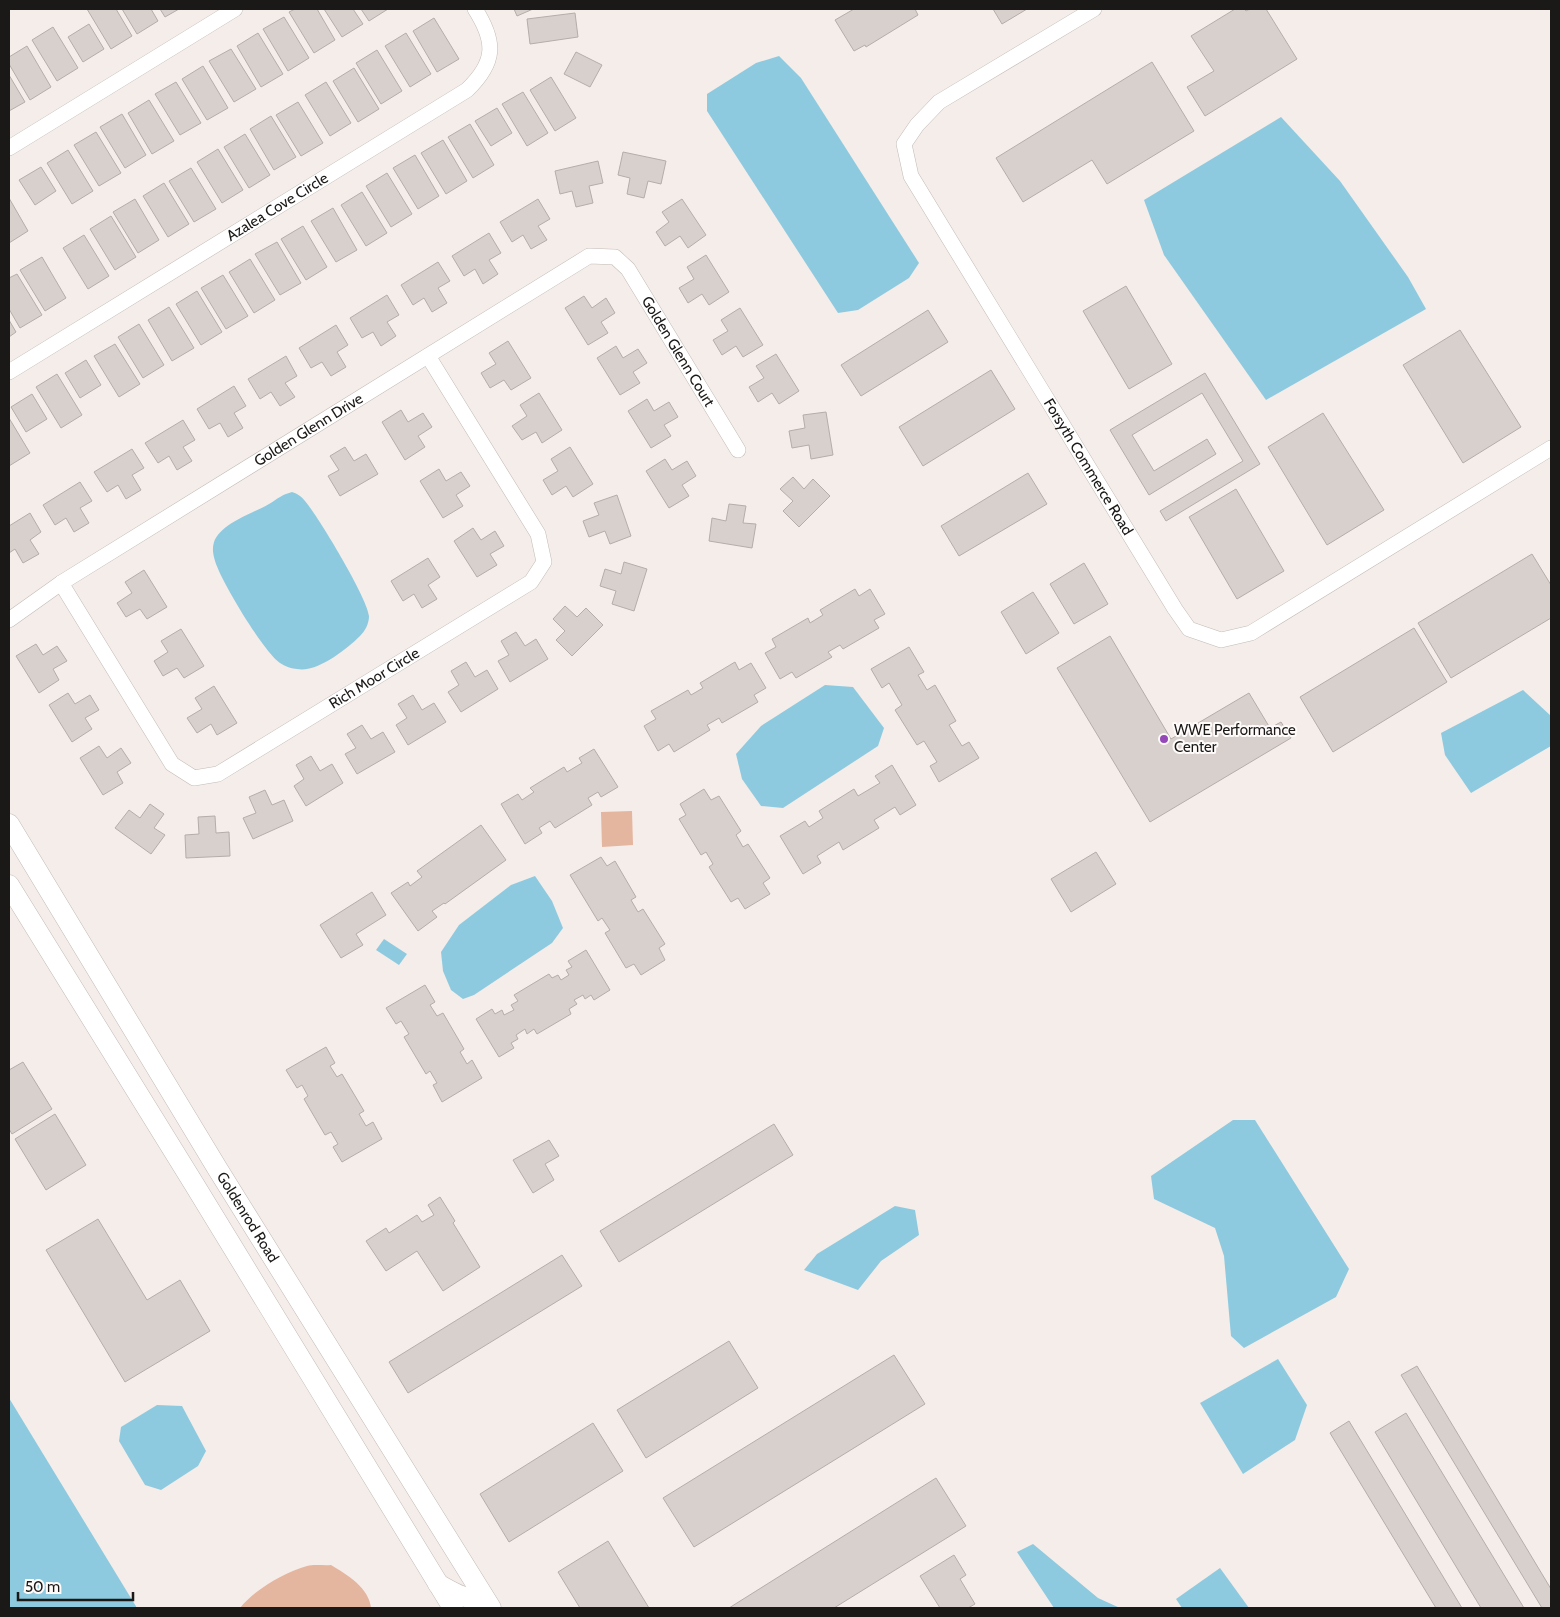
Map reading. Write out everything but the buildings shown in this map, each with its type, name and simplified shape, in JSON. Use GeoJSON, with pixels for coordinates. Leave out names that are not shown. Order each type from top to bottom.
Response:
{"type":"FeatureCollection","features":[{"type":"Feature","properties":{"kind":"main road","name":"Goldenrod Road"},"geometry":{"type":"LineString","coordinates":[[9,824],[217,1168],[487,1603]]}},
{"type":"Feature","properties":{"kind":"main road","name":"Goldenrod Road"},"geometry":{"type":"LineString","coordinates":[[9,885],[453,1608]]}},
{"type":"Feature","properties":{"kind":"main road"},"geometry":{"type":"LineString","coordinates":[[438,1584],[464,1598],[487,1603]]}},
{"type":"Feature","properties":{"kind":"street"},"geometry":{"type":"LineString","coordinates":[[9,148],[235,9]]}},
{"type":"Feature","properties":{"kind":"street","name":"Azalea Cove Circle"},"geometry":{"type":"LineString","coordinates":[[9,372],[467,90],[480,76],[490,54],[489,35],[475,9]]}},
{"type":"Feature","properties":{"kind":"street","name":"Forsyth Commerce Road"},"geometry":{"type":"LineString","coordinates":[[1094,9],[939,102],[917,125],[904,144],[911,176],[1162,589],[1189,629],[1222,640],[1252,632],[1551,448]]}},
{"type":"Feature","properties":{"kind":"street","name":"Golden Glenn Drive"},"geometry":{"type":"LineString","coordinates":[[9,620],[61,583],[589,256],[615,257]]}},
{"type":"Feature","properties":{"kind":"street","name":"Golden Glenn Court"},"geometry":{"type":"LineString","coordinates":[[615,257],[628,269],[738,450]]}},
{"type":"Feature","properties":{"kind":"street","name":"Rich Moor Circle"},"geometry":{"type":"LineString","coordinates":[[61,583],[172,764],[194,778],[218,774],[531,582],[544,562],[538,534],[428,356]]}},
{"type":"Feature","properties":{"kind":"shaded area"},"geometry":{"type":"Polygon","coordinates":[[[632,811],[633,845],[602,847],[601,812],[632,811]]]}},
{"type":"Feature","properties":{"kind":"shaded area"},"geometry":{"type":"Polygon","coordinates":[[[310,1565],[331,1565],[362,1588],[371,1608],[240,1608],[270,1582],[289,1573],[310,1565]]]}},
{"type":"Feature","properties":{"kind":"water"},"geometry":{"type":"Polygon","coordinates":[[[779,56],[801,78],[919,263],[909,278],[858,310],[838,313],[707,111],[707,94],[756,63],[779,56]]]}},
{"type":"Feature","properties":{"kind":"water"},"geometry":{"type":"Polygon","coordinates":[[[1281,117],[1340,181],[1408,277],[1426,309],[1266,400],[1164,255],[1144,200],[1281,117]]]}},
{"type":"Feature","properties":{"kind":"water"},"geometry":{"type":"Polygon","coordinates":[[[292,492],[299,495],[305,501],[331,539],[352,576],[369,616],[364,632],[347,647],[322,664],[305,669],[293,668],[282,664],[264,645],[243,615],[225,584],[213,552],[214,542],[223,529],[238,519],[292,492]]]}},
{"type":"Feature","properties":{"kind":"water"},"geometry":{"type":"Polygon","coordinates":[[[825,685],[853,687],[884,728],[878,746],[783,808],[761,806],[742,779],[736,754],[761,726],[825,685]]]}},
{"type":"Feature","properties":{"kind":"water"},"geometry":{"type":"Polygon","coordinates":[[[1523,690],[1551,716],[1551,746],[1471,793],[1445,755],[1441,733],[1523,690]]]}},
{"type":"Feature","properties":{"kind":"water"},"geometry":{"type":"Polygon","coordinates":[[[535,876],[552,901],[563,928],[552,943],[474,995],[463,999],[451,990],[443,971],[441,952],[459,925],[511,885],[535,876]]]}},
{"type":"Feature","properties":{"kind":"water"},"geometry":{"type":"Polygon","coordinates":[[[384,939],[407,954],[399,965],[376,950],[384,939]]]}},
{"type":"Feature","properties":{"kind":"water"},"geometry":{"type":"Polygon","coordinates":[[[1233,1120],[1255,1120],[1349,1269],[1336,1297],[1244,1348],[1231,1336],[1224,1256],[1215,1228],[1154,1199],[1151,1176],[1233,1120]]]}},
{"type":"Feature","properties":{"kind":"water"},"geometry":{"type":"Polygon","coordinates":[[[895,1206],[915,1210],[919,1235],[881,1261],[858,1290],[804,1270],[817,1254],[895,1206]]]}},
{"type":"Feature","properties":{"kind":"water"},"geometry":{"type":"Polygon","coordinates":[[[1278,1359],[1307,1405],[1295,1440],[1243,1474],[1200,1403],[1278,1359]]]}},
{"type":"Feature","properties":{"kind":"water"},"geometry":{"type":"Polygon","coordinates":[[[9,1398],[137,1608],[9,1608],[9,1398]]]}},
{"type":"Feature","properties":{"kind":"water"},"geometry":{"type":"Polygon","coordinates":[[[157,1405],[182,1406],[206,1451],[198,1466],[161,1490],[145,1485],[119,1441],[121,1427],[157,1405]]]}},
{"type":"Feature","properties":{"kind":"water"},"geometry":{"type":"Polygon","coordinates":[[[1033,1544],[1098,1598],[1120,1608],[1054,1608],[1017,1552],[1033,1544]]]}},
{"type":"Feature","properties":{"kind":"water"},"geometry":{"type":"Polygon","coordinates":[[[1220,1568],[1249,1608],[1182,1608],[1176,1599],[1220,1568]]]}},
{"type":"Feature","properties":{"kind":"place","name":"WWE Performance Center"},"geometry":{"type":"Point","coordinates":[1164,739]}}]}
